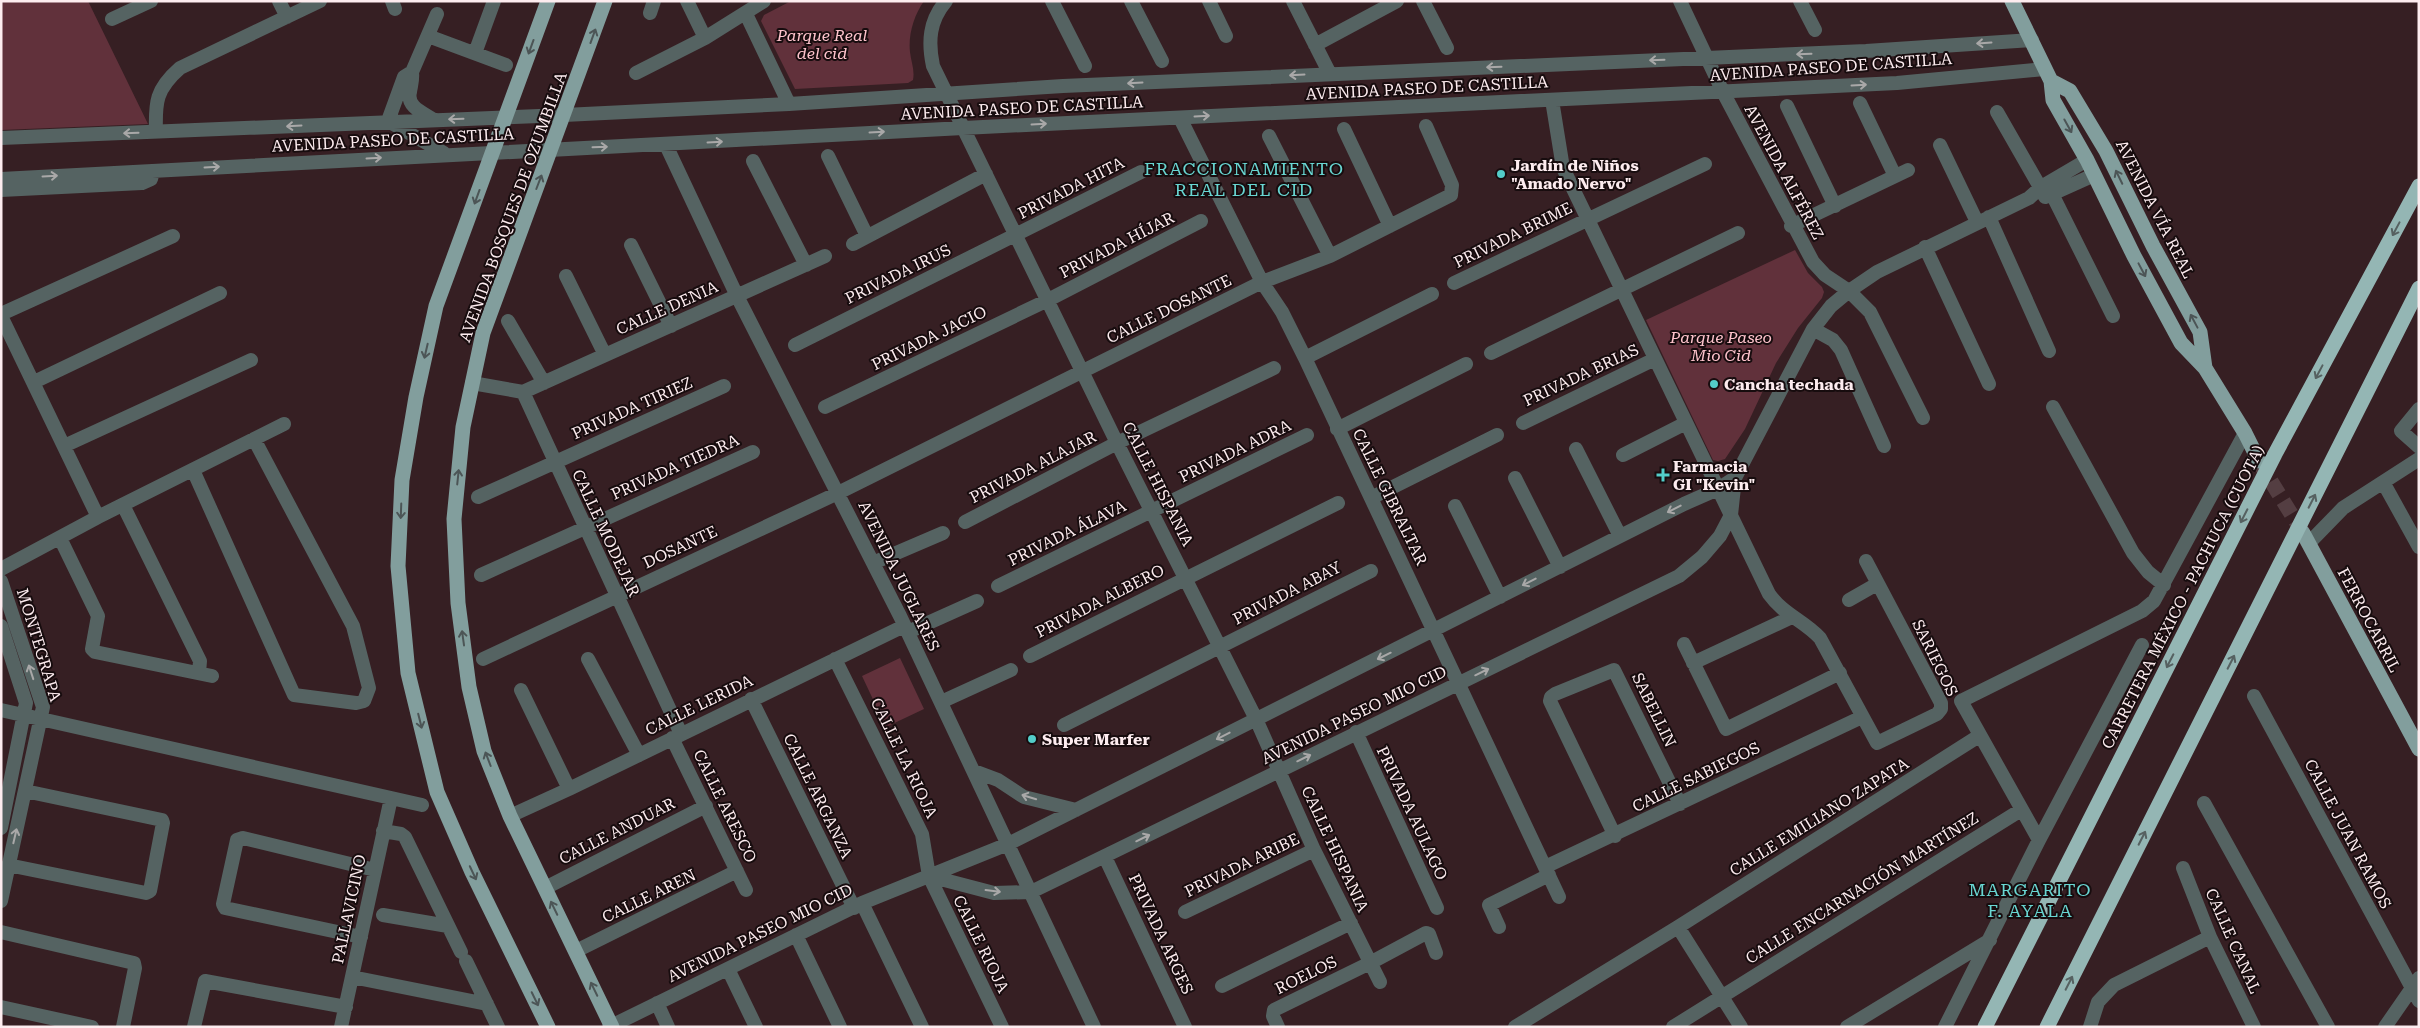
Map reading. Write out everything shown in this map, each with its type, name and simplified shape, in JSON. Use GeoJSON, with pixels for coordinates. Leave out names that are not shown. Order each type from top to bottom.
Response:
{"type":"FeatureCollection","features":[{"type":"Feature","properties":{"kind":"highway","name":"CARRETERA MÉXICO - PACHUCA (CUOTA)"},"geometry":{"type":"LineString","coordinates":[[1985,1027],[2275,454],[2419,186]]}},
{"type":"Feature","properties":{"kind":"highway"},"geometry":{"type":"LineString","coordinates":[[2047,1027],[2419,288]]}},
{"type":"Feature","properties":{"kind":"main road"},"geometry":{"type":"LineString","coordinates":[[548,1],[436,306],[416,397],[402,480],[398,566],[408,673],[437,792],[472,872],[548,1027]]}},
{"type":"Feature","properties":{"kind":"main road","name":"AVENIDA BOSQUES DE OZUMBILLA"},"geometry":{"type":"LineString","coordinates":[[605,1],[482,333],[463,427],[454,519],[458,604],[469,687],[484,751],[510,816],[611,1026]]}},
{"type":"Feature","properties":{"kind":"main road","name":"AVENIDA VÍA REAL"},"geometry":{"type":"LineString","coordinates":[[2012,1],[2048,75],[2053,100],[2087,160],[2134,256],[2181,343],[2205,368],[2245,433],[2258,461]]}},
{"type":"Feature","properties":{"kind":"main road","name":"AVENIDA VÍA REAL"},"geometry":{"type":"LineString","coordinates":[[2048,75],[2070,91],[2106,150],[2153,246],[2200,332],[2205,368]]}},
{"type":"Feature","properties":{"kind":"main road","name":"FERROCARRIL"},"geometry":{"type":"LineString","coordinates":[[2306,538],[2419,749]]}},
{"type":"Feature","properties":{"kind":"street"},"geometry":{"type":"LineString","coordinates":[[112,19],[151,1]]}},
{"type":"Feature","properties":{"kind":"street"},"geometry":{"type":"LineString","coordinates":[[279,1],[287,17]]}},
{"type":"Feature","properties":{"kind":"street"},"geometry":{"type":"LineString","coordinates":[[156,132],[155,109],[158,95],[167,80],[180,68],[320,1]]}},
{"type":"Feature","properties":{"kind":"street"},"geometry":{"type":"LineString","coordinates":[[475,53],[494,1]]}},
{"type":"Feature","properties":{"kind":"street"},"geometry":{"type":"LineString","coordinates":[[687,1],[705,38]]}},
{"type":"Feature","properties":{"kind":"street"},"geometry":{"type":"LineString","coordinates":[[636,73],[705,38],[764,1]]}},
{"type":"Feature","properties":{"kind":"street","name":"CALLE HISPANIA"},"geometry":{"type":"LineString","coordinates":[[946,1],[937,12],[929,46],[933,66],[1117,443],[1256,719],[1314,850],[1380,982]]}},
{"type":"Feature","properties":{"kind":"street"},"geometry":{"type":"LineString","coordinates":[[1052,1],[1085,66]]}},
{"type":"Feature","properties":{"kind":"street"},"geometry":{"type":"LineString","coordinates":[[1131,1],[1162,61]]}},
{"type":"Feature","properties":{"kind":"street"},"geometry":{"type":"LineString","coordinates":[[1209,1],[1226,36]]}},
{"type":"Feature","properties":{"kind":"street"},"geometry":{"type":"LineString","coordinates":[[1293,1],[1330,74]]}},
{"type":"Feature","properties":{"kind":"street"},"geometry":{"type":"LineString","coordinates":[[1315,45],[1397,1]]}},
{"type":"Feature","properties":{"kind":"street"},"geometry":{"type":"LineString","coordinates":[[1423,1],[1447,48]]}},
{"type":"Feature","properties":{"kind":"street","name":"AVENIDA ALFÉREZ"},"geometry":{"type":"LineString","coordinates":[[1680,1],[1723,92],[1791,226],[1812,262],[1825,275],[1849,291],[1870,312],[1923,418]]}},
{"type":"Feature","properties":{"kind":"street"},"geometry":{"type":"LineString","coordinates":[[1800,1],[1815,30]]}},
{"type":"Feature","properties":{"kind":"street"},"geometry":{"type":"LineString","coordinates":[[437,14],[412,72],[404,77],[402,100],[388,122],[444,154]]}},
{"type":"Feature","properties":{"kind":"street"},"geometry":{"type":"LineString","coordinates":[[746,14],[789,104]]}},
{"type":"Feature","properties":{"kind":"street"},"geometry":{"type":"LineString","coordinates":[[428,36],[506,64]]}},
{"type":"Feature","properties":{"kind":"street","name":"AVENIDA PASEO DE CASTILLA"},"geometry":{"type":"LineString","coordinates":[[1,138],[505,118],[1330,74],[1866,51],[2032,40]]}},
{"type":"Feature","properties":{"kind":"street","name":"AVENIDA PASEO DE CASTILLA"},"geometry":{"type":"LineString","coordinates":[[1,179],[493,151],[666,145],[962,128],[2048,75]]}},
{"type":"Feature","properties":{"kind":"street"},"geometry":{"type":"LineString","coordinates":[[402,100],[434,120]]}},
{"type":"Feature","properties":{"kind":"street"},"geometry":{"type":"LineString","coordinates":[[1552,100],[1563,168],[1769,594],[1779,608],[1807,625],[1820,638],[1862,717]]}},
{"type":"Feature","properties":{"kind":"street"},"geometry":{"type":"LineString","coordinates":[[1860,103],[1895,176]]}},
{"type":"Feature","properties":{"kind":"street"},"geometry":{"type":"LineString","coordinates":[[1787,106],[1835,206]]}},
{"type":"Feature","properties":{"kind":"street"},"geometry":{"type":"LineString","coordinates":[[1997,112],[2046,193],[2113,316]]}},
{"type":"Feature","properties":{"kind":"street","name":"CALLE GIBRALTAR"},"geometry":{"type":"LineString","coordinates":[[1180,118],[1262,282],[1282,312],[1306,358],[1337,429],[1559,897]]}},
{"type":"Feature","properties":{"kind":"street","name":"CALLE DOSANTE"},"geometry":{"type":"LineString","coordinates":[[838,493],[1262,282],[1330,256],[1451,195],[1453,191],[1452,185],[1426,126]]}},
{"type":"Feature","properties":{"kind":"street"},"geometry":{"type":"LineString","coordinates":[[1344,129],[1390,226]]}},
{"type":"Feature","properties":{"kind":"street"},"geometry":{"type":"LineString","coordinates":[[1269,136],[1330,256]]}},
{"type":"Feature","properties":{"kind":"street","name":"AVENIDA JUGLARES"},"geometry":{"type":"LineString","coordinates":[[666,145],[737,296],[906,629],[1094,1027]]}},
{"type":"Feature","properties":{"kind":"street"},"geometry":{"type":"LineString","coordinates":[[1940,145],[1983,220],[2050,351]]}},
{"type":"Feature","properties":{"kind":"street"},"geometry":{"type":"LineString","coordinates":[[828,156],[867,236]]}},
{"type":"Feature","properties":{"kind":"street"},"geometry":{"type":"LineString","coordinates":[[754,160],[806,265]]}},
{"type":"Feature","properties":{"kind":"street","name":"AVENIDA PASEO MIO CID"},"geometry":{"type":"LineString","coordinates":[[2046,193],[2087,160]]}},
{"type":"Feature","properties":{"kind":"street","name":"PRIVADA BRIME"},"geometry":{"type":"LineString","coordinates":[[1454,283],[1705,164]]}},
{"type":"Feature","properties":{"kind":"street"},"geometry":{"type":"LineString","coordinates":[[1791,226],[1908,170]]}},
{"type":"Feature","properties":{"kind":"street"},"geometry":{"type":"LineString","coordinates":[[1,190],[142,183],[151,179],[153,171]]}},
{"type":"Feature","properties":{"kind":"street","name":"PRIVADA HITA"},"geometry":{"type":"LineString","coordinates":[[1016,236],[1141,172]]}},
{"type":"Feature","properties":{"kind":"street"},"geometry":{"type":"LineString","coordinates":[[853,244],[986,174]]}},
{"type":"Feature","properties":{"kind":"street","name":"AVENIDA PASEO MIO CID"},"geometry":{"type":"LineString","coordinates":[[929,876],[994,893],[1030,892],[1679,576],[1702,557],[1714,543],[1731,515],[1735,478],[1812,329],[1831,306],[1877,272],[1925,247],[2029,198],[2094,175]]}},
{"type":"Feature","properties":{"kind":"street","name":"PRIVADA HÍJAR"},"geometry":{"type":"LineString","coordinates":[[1048,300],[1201,221]]}},
{"type":"Feature","properties":{"kind":"street"},"geometry":{"type":"LineString","coordinates":[[1491,353],[1738,233]]}},
{"type":"Feature","properties":{"kind":"street"},"geometry":{"type":"LineString","coordinates":[[98,517],[1,315],[173,236]]}},
{"type":"Feature","properties":{"kind":"street","name":"PRIVADA IRUS"},"geometry":{"type":"LineString","coordinates":[[795,345],[1016,236]]}},
{"type":"Feature","properties":{"kind":"street"},"geometry":{"type":"LineString","coordinates":[[631,245],[671,326]]}},
{"type":"Feature","properties":{"kind":"street"},"geometry":{"type":"LineString","coordinates":[[1925,247],[1989,384]]}},
{"type":"Feature","properties":{"kind":"street","name":"CALLE DENIA"},"geometry":{"type":"LineString","coordinates":[[524,392],[825,256]]}},
{"type":"Feature","properties":{"kind":"street"},"geometry":{"type":"LineString","coordinates":[[566,276],[605,355]]}},
{"type":"Feature","properties":{"kind":"street"},"geometry":{"type":"LineString","coordinates":[[34,382],[220,293]]}},
{"type":"Feature","properties":{"kind":"street"},"geometry":{"type":"LineString","coordinates":[[1306,358],[1432,294]]}},
{"type":"Feature","properties":{"kind":"street","name":"PRIVADA JACIO"},"geometry":{"type":"LineString","coordinates":[[825,407],[1048,300]]}},
{"type":"Feature","properties":{"kind":"street"},"geometry":{"type":"LineString","coordinates":[[508,322],[544,383]]}},
{"type":"Feature","properties":{"kind":"street"},"geometry":{"type":"LineString","coordinates":[[1812,329],[1833,340],[1841,350],[1884,446]]}},
{"type":"Feature","properties":{"kind":"street","name":"PRIVADA BRIAS"},"geometry":{"type":"LineString","coordinates":[[1523,422],[1655,359]]}},
{"type":"Feature","properties":{"kind":"street"},"geometry":{"type":"LineString","coordinates":[[64,446],[251,360]]}},
{"type":"Feature","properties":{"kind":"street"},"geometry":{"type":"LineString","coordinates":[[1337,429],[1466,364]]}},
{"type":"Feature","properties":{"kind":"street","name":"PRIVADA ALAJAR"},"geometry":{"type":"LineString","coordinates":[[965,522],[1117,443],[1274,368]]}},
{"type":"Feature","properties":{"kind":"street"},"geometry":{"type":"LineString","coordinates":[[472,384],[524,392]]}},
{"type":"Feature","properties":{"kind":"street","name":"PRIVADA TIRIEZ"},"geometry":{"type":"LineString","coordinates":[[478,497],[724,386]]}},
{"type":"Feature","properties":{"kind":"street","name":"CALLE MODEJAR"},"geometry":{"type":"LineString","coordinates":[[524,392],[554,462],[616,595],[677,736]]}},
{"type":"Feature","properties":{"kind":"street"},"geometry":{"type":"LineString","coordinates":[[2053,407],[2133,553],[2148,572],[2164,585]]}},
{"type":"Feature","properties":{"kind":"street"},"geometry":{"type":"LineString","coordinates":[[2419,409],[2401,432],[2419,447]]}},
{"type":"Feature","properties":{"kind":"street"},"geometry":{"type":"LineString","coordinates":[[1623,456],[1686,423]]}},
{"type":"Feature","properties":{"kind":"street"},"geometry":{"type":"LineString","coordinates":[[1,569],[98,517],[284,424]]}},
{"type":"Feature","properties":{"kind":"street"},"geometry":{"type":"LineString","coordinates":[[2039,840],[1961,701],[2142,611],[2154,601],[2245,433]]}},
{"type":"Feature","properties":{"kind":"street","name":"PRIVADA ADRA"},"geometry":{"type":"LineString","coordinates":[[1152,511],[1307,435]]}},
{"type":"Feature","properties":{"kind":"street"},"geometry":{"type":"LineString","coordinates":[[1371,498],[1496,435]]}},
{"type":"Feature","properties":{"kind":"street"},"geometry":{"type":"LineString","coordinates":[[193,470],[294,695],[356,703],[364,701],[369,688],[353,626],[254,439]]}},
{"type":"Feature","properties":{"kind":"street"},"geometry":{"type":"LineString","coordinates":[[1576,449],[1620,536]]}},
{"type":"Feature","properties":{"kind":"street","name":"PRIVADA TIEDRA"},"geometry":{"type":"LineString","coordinates":[[481,575],[753,452]]}},
{"type":"Feature","properties":{"kind":"street"},"geometry":{"type":"LineString","coordinates":[[2306,538],[2343,508],[2419,459]]}},
{"type":"Feature","properties":{"kind":"street"},"geometry":{"type":"LineString","coordinates":[[1515,478],[1560,567]]}},
{"type":"Feature","properties":{"kind":"street","name":"AVENIDA PASEO MIO CID"},"geometry":{"type":"LineString","coordinates":[[611,1026],[858,905],[1008,844],[1620,536],[1718,489],[1735,478]]}},
{"type":"Feature","properties":{"kind":"street"},"geometry":{"type":"LineString","coordinates":[[2383,482],[2419,547]]}},
{"type":"Feature","properties":{"kind":"street","name":"DOSANTE"},"geometry":{"type":"LineString","coordinates":[[483,659],[616,595],[838,493]]}},
{"type":"Feature","properties":{"kind":"street","name":"PRIVADA ALBERO"},"geometry":{"type":"LineString","coordinates":[[1030,656],[1338,503]]}},
{"type":"Feature","properties":{"kind":"street"},"geometry":{"type":"LineString","coordinates":[[60,538],[98,616],[92,649],[95,652],[205,675],[200,661],[123,505]]}},
{"type":"Feature","properties":{"kind":"street"},"geometry":{"type":"LineString","coordinates":[[1455,506],[1500,597]]}},
{"type":"Feature","properties":{"kind":"street","name":"PRIVADA ÁLAVA"},"geometry":{"type":"LineString","coordinates":[[998,586],[1152,511]]}},
{"type":"Feature","properties":{"kind":"street"},"geometry":{"type":"LineString","coordinates":[[873,563],[942,532]]}},
{"type":"Feature","properties":{"kind":"street","name":"SARIEGOS"},"geometry":{"type":"LineString","coordinates":[[1862,717],[1877,743],[1937,714],[1942,709],[1866,561]]}},
{"type":"Feature","properties":{"kind":"street","name":"PRIVADA ABAY"},"geometry":{"type":"LineString","coordinates":[[1064,725],[1370,570]]}},
{"type":"Feature","properties":{"kind":"street","name":"MONTEGRAPA"},"geometry":{"type":"LineString","coordinates":[[1,581],[43,707],[1,901]]}},
{"type":"Feature","properties":{"kind":"street"},"geometry":{"type":"LineString","coordinates":[[1848,600],[1877,584]]}},
{"type":"Feature","properties":{"kind":"street","name":"CALLE LERIDA"},"geometry":{"type":"LineString","coordinates":[[510,816],[835,659],[977,601]]}},
{"type":"Feature","properties":{"kind":"street"},"geometry":{"type":"LineString","coordinates":[[1693,663],[1792,617]]}},
{"type":"Feature","properties":{"kind":"street","name":"MONTEGRAPA"},"geometry":{"type":"LineString","coordinates":[[1,626],[26,703],[6,777],[1,828]]}},
{"type":"Feature","properties":{"kind":"street"},"geometry":{"type":"LineString","coordinates":[[1684,644],[1726,729],[1840,673]]}},
{"type":"Feature","properties":{"kind":"street"},"geometry":{"type":"LineString","coordinates":[[1945,1027],[2039,840],[2142,645]]}},
{"type":"Feature","properties":{"kind":"street"},"geometry":{"type":"LineString","coordinates":[[588,659],[638,755]]}},
{"type":"Feature","properties":{"kind":"street","name":"CALLE LA RIOJA"},"geometry":{"type":"LineString","coordinates":[[835,659],[922,834],[929,876]]}},
{"type":"Feature","properties":{"kind":"street"},"geometry":{"type":"LineString","coordinates":[[941,702],[1011,670]]}},
{"type":"Feature","properties":{"kind":"street","name":"SABELLIN"},"geometry":{"type":"LineString","coordinates":[[1615,836],[1550,701],[1551,697],[1555,694],[1614,670],[1680,804]]}},
{"type":"Feature","properties":{"kind":"street"},"geometry":{"type":"LineString","coordinates":[[521,690],[569,789]]}},
{"type":"Feature","properties":{"kind":"street","name":"CALLE JUAN RAMOS"},"geometry":{"type":"LineString","coordinates":[[2254,696],[2415,984],[2419,1002]]}},
{"type":"Feature","properties":{"kind":"street","name":"CALLE ARGANZA"},"geometry":{"type":"LineString","coordinates":[[751,699],[922,1027]]}},
{"type":"Feature","properties":{"kind":"street"},"geometry":{"type":"LineString","coordinates":[[1,710],[422,805]]}},
{"type":"Feature","properties":{"kind":"street","name":"CALLE SABIEGOS"},"geometry":{"type":"LineString","coordinates":[[1499,927],[1489,905],[1547,871],[1680,804],[1862,717]]}},
{"type":"Feature","properties":{"kind":"street","name":"PRIVADA AULAGO"},"geometry":{"type":"LineString","coordinates":[[1356,732],[1437,908]]}},
{"type":"Feature","properties":{"kind":"street","name":"CALLE ARESCO"},"geometry":{"type":"LineString","coordinates":[[677,736],[706,806],[746,890]]}},
{"type":"Feature","properties":{"kind":"street","name":"CALLE EMILIANO ZAPATA"},"geometry":{"type":"LineString","coordinates":[[1515,1027],[1678,927],[1979,736]]}},
{"type":"Feature","properties":{"kind":"street"},"geometry":{"type":"LineString","coordinates":[[974,771],[998,780],[1024,797],[1076,810]]}},
{"type":"Feature","properties":{"kind":"street"},"geometry":{"type":"LineString","coordinates":[[8,865],[146,893],[150,891],[162,820],[25,791]]}},
{"type":"Feature","properties":{"kind":"street","name":"PALLAVICINO"},"geometry":{"type":"LineString","coordinates":[[341,1027],[390,798]]}},
{"type":"Feature","properties":{"kind":"street"},"geometry":{"type":"LineString","coordinates":[[2204,803],[2328,1027]]}},
{"type":"Feature","properties":{"kind":"street","name":"CALLE ANDUAR"},"geometry":{"type":"LineString","coordinates":[[545,888],[706,806]]}},
{"type":"Feature","properties":{"kind":"street","name":"CALLE ENCARNACIÓN MARTÍNEZ"},"geometry":{"type":"LineString","coordinates":[[1673,1027],[2021,810]]}},
{"type":"Feature","properties":{"kind":"street"},"geometry":{"type":"LineString","coordinates":[[383,831],[401,834],[405,837],[498,1027]]}},
{"type":"Feature","properties":{"kind":"street"},"geometry":{"type":"LineString","coordinates":[[361,938],[225,908],[223,904],[237,840],[243,838],[375,870]]}},
{"type":"Feature","properties":{"kind":"street","name":"PRIVADA ARIBE"},"geometry":{"type":"LineString","coordinates":[[1185,912],[1314,850]]}},
{"type":"Feature","properties":{"kind":"street","name":"PRIVADA ARGES"},"geometry":{"type":"LineString","coordinates":[[1104,857],[1186,1027]]}},
{"type":"Feature","properties":{"kind":"street","name":"CALLE CANAL"},"geometry":{"type":"LineString","coordinates":[[2183,868],[2210,937],[2254,1027]]}},
{"type":"Feature","properties":{"kind":"street","name":"CALLE AREN"},"geometry":{"type":"LineString","coordinates":[[576,952],[737,871]]}},
{"type":"Feature","properties":{"kind":"street","name":"CALLE RIOJA"},"geometry":{"type":"LineString","coordinates":[[929,876],[1002,1027]]}},
{"type":"Feature","properties":{"kind":"street"},"geometry":{"type":"LineString","coordinates":[[383,915],[448,926]]}},
{"type":"Feature","properties":{"kind":"street"},"geometry":{"type":"LineString","coordinates":[[1222,986],[1350,923]]}},
{"type":"Feature","properties":{"kind":"street"},"geometry":{"type":"LineString","coordinates":[[1678,927],[1741,1027]]}},
{"type":"Feature","properties":{"kind":"street"},"geometry":{"type":"LineString","coordinates":[[1,932],[134,962],[135,968],[123,1027]]}},
{"type":"Feature","properties":{"kind":"street"},"geometry":{"type":"LineString","coordinates":[[1370,963],[1427,932],[1436,953]]}},
{"type":"Feature","properties":{"kind":"street"},"geometry":{"type":"LineString","coordinates":[[796,935],[840,1027]]}},
{"type":"Feature","properties":{"kind":"street"},"geometry":{"type":"LineString","coordinates":[[2090,1027],[2098,1002],[2114,985],[2210,937]]}},
{"type":"Feature","properties":{"kind":"street"},"geometry":{"type":"LineString","coordinates":[[1847,1027],[1990,940]]}},
{"type":"Feature","properties":{"kind":"street","name":"ROELOS"},"geometry":{"type":"LineString","coordinates":[[1278,1027],[1273,1016],[1274,1010],[1370,963]]}},
{"type":"Feature","properties":{"kind":"street"},"geometry":{"type":"LineString","coordinates":[[728,969],[756,1027]]}},
{"type":"Feature","properties":{"kind":"street"},"geometry":{"type":"LineString","coordinates":[[352,977],[487,1004]]}},
{"type":"Feature","properties":{"kind":"street"},"geometry":{"type":"LineString","coordinates":[[194,1027],[205,981],[346,1007]]}},
{"type":"Feature","properties":{"kind":"street"},"geometry":{"type":"LineString","coordinates":[[2384,1027],[2415,984]]}},
{"type":"Feature","properties":{"kind":"street"},"geometry":{"type":"LineString","coordinates":[[657,1003],[668,1027]]}},
{"type":"Feature","properties":{"kind":"street"},"geometry":{"type":"LineString","coordinates":[[1,1007],[92,1027]]}},
{"type":"Feature","properties":{"kind":"green space"},"geometry":{"type":"Polygon","coordinates":[[[1,1],[88,1],[148,124],[1,130],[1,1]]]}},
{"type":"Feature","properties":{"kind":"green space","name":"Parque Real del cid"},"geometry":{"type":"Polygon","coordinates":[[[791,1],[924,1],[915,19],[910,39],[910,52],[914,73],[913,80],[908,83],[795,89],[761,21],[764,15],[791,1]]]}},
{"type":"Feature","properties":{"kind":"green space","name":"Parque Paseo Mio Cid"},"geometry":{"type":"Polygon","coordinates":[[[1795,250],[1808,273],[1822,287],[1824,292],[1822,298],[1798,328],[1776,363],[1745,429],[1725,459],[1713,460],[1646,320],[1795,250]]]}},
{"type":"Feature","properties":{"kind":"green space"},"geometry":{"type":"Polygon","coordinates":[[[900,658],[924,709],[886,727],[862,676],[900,658]]]}},
{"type":"Feature","properties":{"kind":"tunnel"},"geometry":{"type":"LineString","coordinates":[[2259,462],[2303,533]]}},
{"type":"Feature","properties":{"kind":"place","name":"Jardín de Niños \"Amado Nervo\""},"geometry":{"type":"Point","coordinates":[1501,174]}},
{"type":"Feature","properties":{"kind":"place","name":"Cancha techada"},"geometry":{"type":"Point","coordinates":[1714,384]}},
{"type":"Feature","properties":{"kind":"place","name":"Farmacia GI \"Kevin\""},"geometry":{"type":"Point","coordinates":[1663,475]}},
{"type":"Feature","properties":{"kind":"place","name":"Super Marfer"},"geometry":{"type":"Point","coordinates":[1032,739]}},
{"type":"Feature","properties":{"kind":"district","name":"FRACCIONAMIENTO REAL DEL CID"},"geometry":{"type":"Point","coordinates":[1244,178]}},
{"type":"Feature","properties":{"kind":"district","name":"MARGARITO F. AYALA"},"geometry":{"type":"Point","coordinates":[2030,900]}}]}
